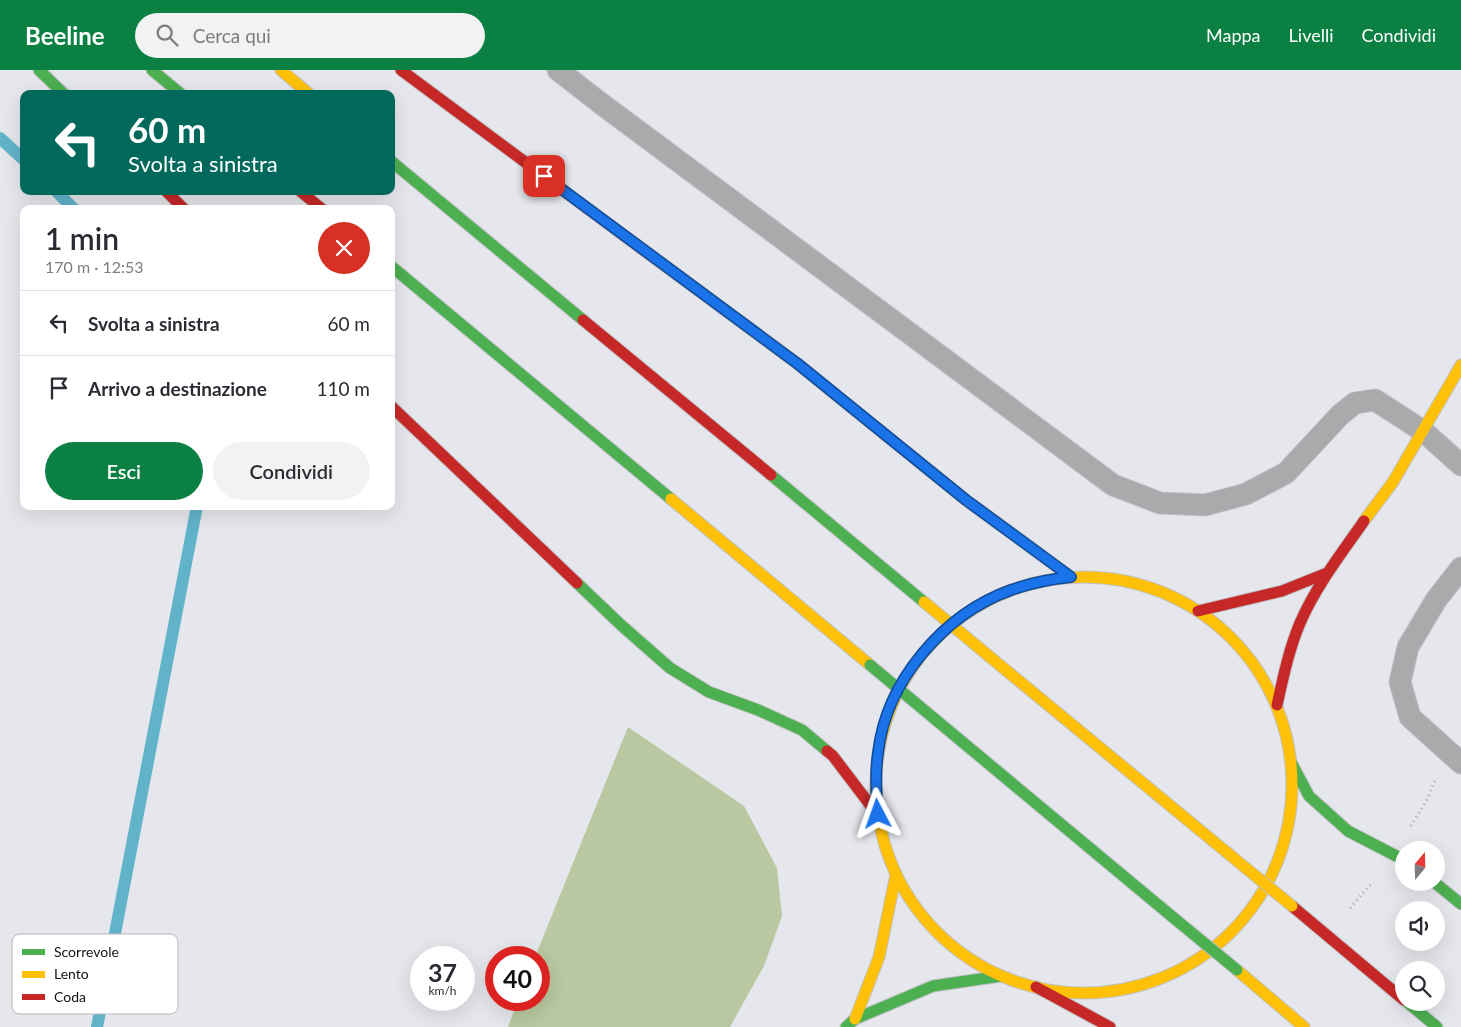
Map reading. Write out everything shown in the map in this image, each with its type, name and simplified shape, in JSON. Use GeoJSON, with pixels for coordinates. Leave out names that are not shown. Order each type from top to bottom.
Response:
{"type":"FeatureCollection","features":[{"type":"Feature","properties":{"kind":"main road"},"geometry":{"type":"LineString","coordinates":[[39,70],[60,90]]}},
{"type":"Feature","properties":{"kind":"main road"},"geometry":{"type":"LineString","coordinates":[[152,70],[176,90]]}},
{"type":"Feature","properties":{"kind":"main road"},"geometry":{"type":"LineString","coordinates":[[280,70],[304,90]]}},
{"type":"Feature","properties":{"kind":"main road"},"geometry":{"type":"LineString","coordinates":[[401,70],[798,364],[966,500],[1071,577]]}},
{"type":"Feature","properties":{"kind":"main road"},"geometry":{"type":"LineString","coordinates":[[395,164],[1395,992]]}},
{"type":"Feature","properties":{"kind":"main road"},"geometry":{"type":"LineString","coordinates":[[170,195],[180,205]]}},
{"type":"Feature","properties":{"kind":"main road"},"geometry":{"type":"LineString","coordinates":[[305,195],[317,205]]}},
{"type":"Feature","properties":{"kind":"main road"},"geometry":{"type":"LineString","coordinates":[[395,269],[1304,1027]]}},
{"type":"Feature","properties":{"kind":"main road"},"geometry":{"type":"LineString","coordinates":[[1277,705],[1285,669],[1300,624],[1327,573],[1393,482],[1461,365]]}},
{"type":"Feature","properties":{"kind":"main road"},"geometry":{"type":"LineString","coordinates":[[395,410],[621,625],[670,668],[709,692],[758,710],[802,730],[834,756],[878,814]]}},
{"type":"Feature","properties":{"kind":"main road"},"geometry":{"type":"LineString","coordinates":[[1198,611],[1282,592],[1327,573]]}},
{"type":"Feature","properties":{"kind":"main road"},"geometry":{"type":"LineString","coordinates":[[1071,577],[1124,580],[1150,587],[1175,597],[1198,611],[1223,629],[1244,652],[1262,677],[1277,705],[1286,734],[1292,764],[1292,797],[1288,830],[1278,861],[1264,891],[1245,918],[1222,941],[1195,962],[1166,977],[1134,987],[1101,992],[1068,992],[1036,987],[1001,976],[968,958],[939,934],[914,906],[896,874],[884,845],[878,814],[876,782],[878,751],[885,721],[897,692],[913,666],[928,647],[956,620],[982,603],[1010,590],[1040,581],[1071,577]]}},
{"type":"Feature","properties":{"kind":"main road"},"geometry":{"type":"LineString","coordinates":[[1292,764],[1309,796],[1348,832],[1395,856]]}},
{"type":"Feature","properties":{"kind":"main road"},"geometry":{"type":"LineString","coordinates":[[851,1023],[879,957],[896,874]]}},
{"type":"Feature","properties":{"kind":"main road"},"geometry":{"type":"LineString","coordinates":[[1445,891],[1461,904]]}},
{"type":"Feature","properties":{"kind":"main road"},"geometry":{"type":"LineString","coordinates":[[851,1023],[933,986],[1001,976]]}},
{"type":"Feature","properties":{"kind":"main road"},"geometry":{"type":"LineString","coordinates":[[1036,987],[1110,1027]]}},
{"type":"Feature","properties":{"kind":"main road"},"geometry":{"type":"LineString","coordinates":[[1418,1011],[1437,1027]]}},
{"type":"Feature","properties":{"kind":"lane"},"geometry":{"type":"LineString","coordinates":[[558,70],[1113,485],[1160,503],[1205,505],[1246,494],[1286,473],[1340,415],[1355,403],[1375,400],[1423,431],[1461,465]]}},
{"type":"Feature","properties":{"kind":"lane"},"geometry":{"type":"LineString","coordinates":[[1454,756],[1410,717],[1400,682],[1408,647],[1436,600],[1461,568]]}},
{"type":"Feature","properties":{"kind":"path"},"geometry":{"type":"LineString","coordinates":[[1408,830],[1454,756]]}},
{"type":"Feature","properties":{"kind":"path"},"geometry":{"type":"LineString","coordinates":[[1350,908],[1374,881]]}},
{"type":"Feature","properties":{"kind":"green space"},"geometry":{"type":"Polygon","coordinates":[[[628,727],[744,806],[777,868],[782,916],[764,966],[730,1027],[508,1027],[514,1011],[550,1011],[550,946],[539,946],[628,727]]]}},
{"type":"Feature","properties":{"kind":"waterway"},"geometry":{"type":"LineString","coordinates":[[0,138],[20,156]]}},
{"type":"Feature","properties":{"kind":"waterway"},"geometry":{"type":"LineString","coordinates":[[60,195],[70,205]]}},
{"type":"Feature","properties":{"kind":"waterway"},"geometry":{"type":"LineString","coordinates":[[115,934],[196,510]]}},
{"type":"Feature","properties":{"kind":"waterway"},"geometry":{"type":"LineString","coordinates":[[97,1027],[99,1014]]}},
{"type":"Feature","properties":{"kind":"traffic: fast"},"geometry":{"type":"LineString","coordinates":[[39,70],[60,90]]}},
{"type":"Feature","properties":{"kind":"traffic: fast"},"geometry":{"type":"LineString","coordinates":[[152,70],[176,90]]}},
{"type":"Feature","properties":{"kind":"traffic: fast"},"geometry":{"type":"LineString","coordinates":[[395,164],[583,320]]}},
{"type":"Feature","properties":{"kind":"traffic: fast"},"geometry":{"type":"LineString","coordinates":[[395,269],[671,499]]}},
{"type":"Feature","properties":{"kind":"traffic: fast"},"geometry":{"type":"LineString","coordinates":[[857,412],[966,500],[1071,577]]}},
{"type":"Feature","properties":{"kind":"traffic: fast"},"geometry":{"type":"LineString","coordinates":[[771,475],[924,602]]}},
{"type":"Feature","properties":{"kind":"traffic: fast"},"geometry":{"type":"LineString","coordinates":[[577,583],[670,668],[709,692],[758,710],[802,730],[827,751]]}},
{"type":"Feature","properties":{"kind":"traffic: fast"},"geometry":{"type":"LineString","coordinates":[[870,665],[936,720]]}},
{"type":"Feature","properties":{"kind":"traffic: fast"},"geometry":{"type":"LineString","coordinates":[[936,720],[1175,919]]}},
{"type":"Feature","properties":{"kind":"traffic: fast"},"geometry":{"type":"LineString","coordinates":[[1292,764],[1309,796],[1348,831],[1395,855]]}},
{"type":"Feature","properties":{"kind":"traffic: fast"},"geometry":{"type":"LineString","coordinates":[[1445,891],[1461,904]]}},
{"type":"Feature","properties":{"kind":"traffic: fast"},"geometry":{"type":"LineString","coordinates":[[1175,919],[1237,970]]}},
{"type":"Feature","properties":{"kind":"traffic: fast"},"geometry":{"type":"LineString","coordinates":[[846,1027],[855,1019],[933,986],[1001,976]]}},
{"type":"Feature","properties":{"kind":"traffic: fast"},"geometry":{"type":"LineString","coordinates":[[1418,1011],[1437,1027]]}},
{"type":"Feature","properties":{"kind":"traffic: slow"},"geometry":{"type":"LineString","coordinates":[[281,70],[304,90]]}},
{"type":"Feature","properties":{"kind":"traffic: slow"},"geometry":{"type":"LineString","coordinates":[[645,251],[798,364],[857,412]]}},
{"type":"Feature","properties":{"kind":"traffic: slow"},"geometry":{"type":"LineString","coordinates":[[1364,521],[1393,482],[1461,365]]}},
{"type":"Feature","properties":{"kind":"traffic: slow"},"geometry":{"type":"LineString","coordinates":[[671,499],[870,665]]}},
{"type":"Feature","properties":{"kind":"traffic: slow"},"geometry":{"type":"LineString","coordinates":[[1084,577],[1125,581],[1164,593],[1200,612],[1231,638],[1257,669],[1276,705],[1288,744],[1292,785],[1288,826],[1276,865],[1257,901],[1231,932],[1200,958],[1164,977],[1125,989],[1084,993],[1043,989],[1004,977],[968,958],[937,932],[911,901],[892,865],[880,826],[876,785],[880,744],[892,705],[911,669],[937,638],[968,612],[1004,593],[1043,581],[1084,577]]}},
{"type":"Feature","properties":{"kind":"traffic: slow"},"geometry":{"type":"LineString","coordinates":[[924,602],[990,657]]}},
{"type":"Feature","properties":{"kind":"traffic: slow"},"geometry":{"type":"LineString","coordinates":[[990,657],[1230,855]]}},
{"type":"Feature","properties":{"kind":"traffic: slow"},"geometry":{"type":"LineString","coordinates":[[1230,855],[1292,906]]}},
{"type":"Feature","properties":{"kind":"traffic: slow"},"geometry":{"type":"LineString","coordinates":[[855,1019],[879,957],[896,874]]}},
{"type":"Feature","properties":{"kind":"traffic: slow"},"geometry":{"type":"LineString","coordinates":[[1237,970],[1304,1027]]}},
{"type":"Feature","properties":{"kind":"traffic: jam"},"geometry":{"type":"LineString","coordinates":[[401,70],[645,251]]}},
{"type":"Feature","properties":{"kind":"traffic: jam"},"geometry":{"type":"LineString","coordinates":[[170,195],[180,205]]}},
{"type":"Feature","properties":{"kind":"traffic: jam"},"geometry":{"type":"LineString","coordinates":[[305,195],[317,205]]}},
{"type":"Feature","properties":{"kind":"traffic: jam"},"geometry":{"type":"LineString","coordinates":[[583,320],[771,475]]}},
{"type":"Feature","properties":{"kind":"traffic: jam"},"geometry":{"type":"LineString","coordinates":[[395,410],[577,583]]}},
{"type":"Feature","properties":{"kind":"traffic: jam"},"geometry":{"type":"LineString","coordinates":[[1277,705],[1293,643],[1306,609],[1329,571],[1364,521]]}},
{"type":"Feature","properties":{"kind":"traffic: jam"},"geometry":{"type":"LineString","coordinates":[[1198,611],[1282,591],[1327,573]]}},
{"type":"Feature","properties":{"kind":"traffic: jam"},"geometry":{"type":"LineString","coordinates":[[827,751],[833,756],[877,814]]}},
{"type":"Feature","properties":{"kind":"traffic: jam"},"geometry":{"type":"LineString","coordinates":[[1292,906],[1395,992]]}},
{"type":"Feature","properties":{"kind":"traffic: jam"},"geometry":{"type":"LineString","coordinates":[[1036,987],[1110,1027]]}},
{"type":"Feature","properties":{"kind":"route"},"geometry":{"type":"LineString","coordinates":[[544,176],[798,364],[966,500],[1071,577],[1040,581],[1010,590],[982,603],[956,620],[933,641],[913,666],[897,692],[885,721],[878,751],[876,782],[878,814]]}}]}
